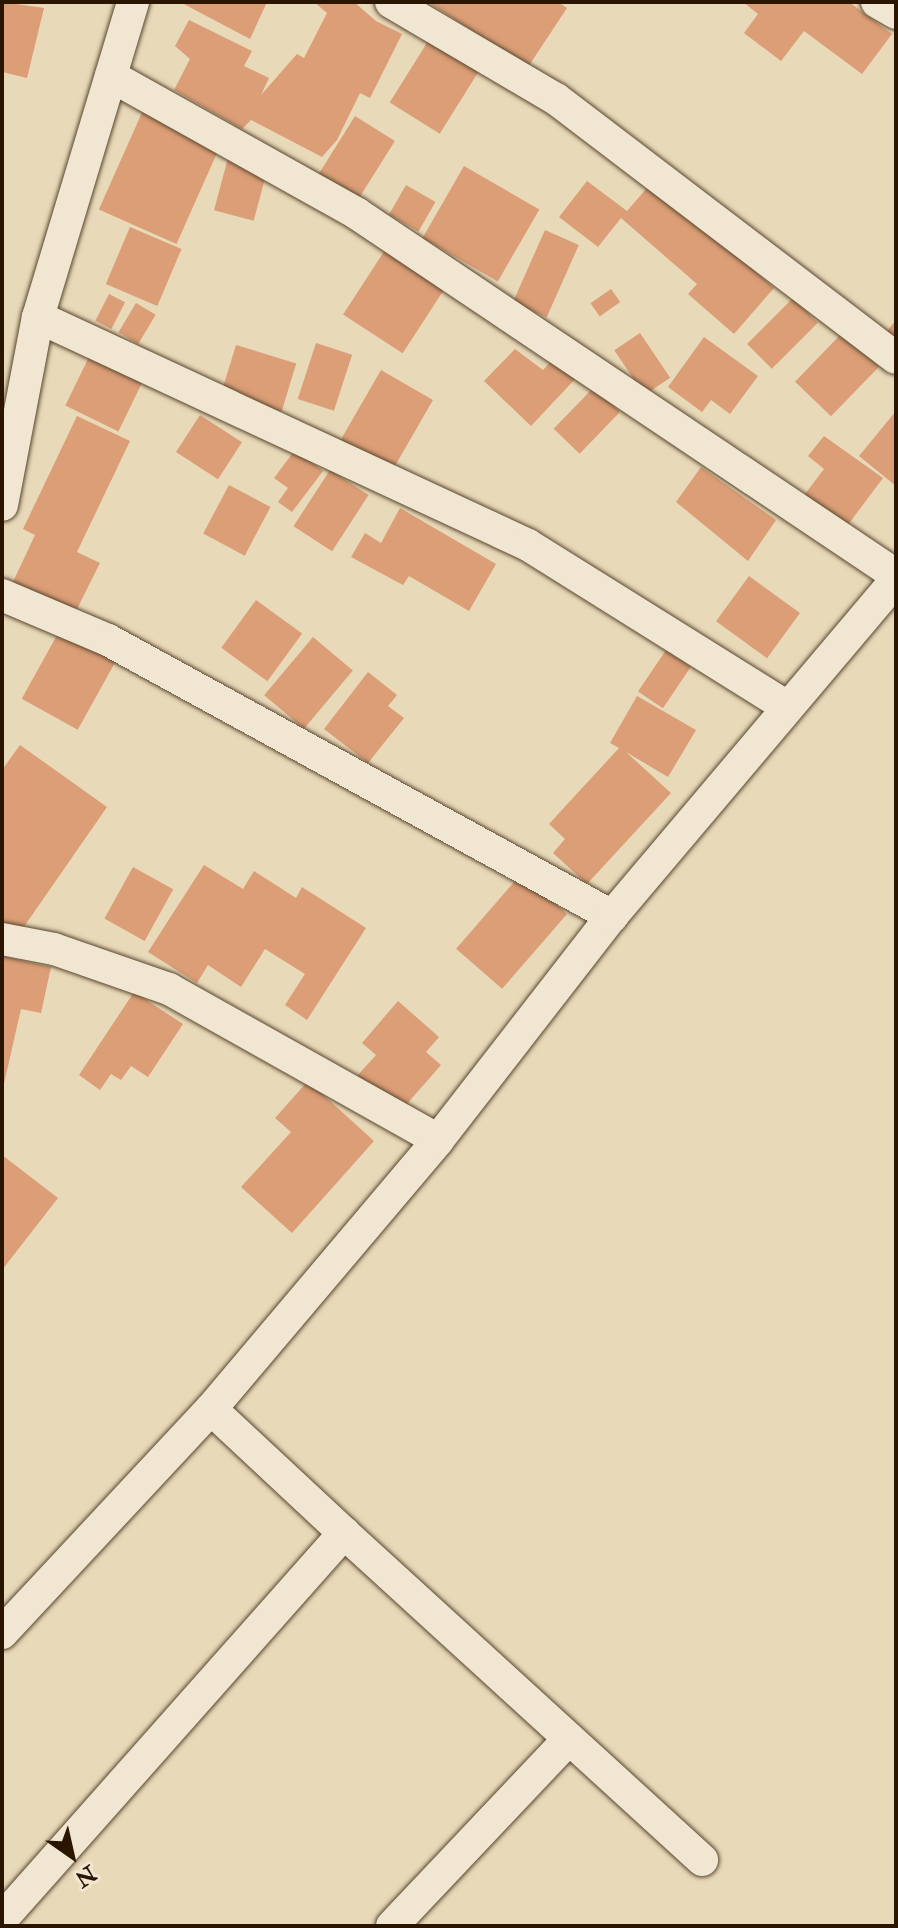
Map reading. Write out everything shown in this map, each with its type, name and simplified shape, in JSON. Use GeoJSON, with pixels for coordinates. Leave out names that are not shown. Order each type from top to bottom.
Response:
{"type":"FeatureCollection","features":[{"type":"Feature","properties":{"kind":"street"},"geometry":{"type":"LineString","coordinates":[[2,505],[38,317],[133,2]]}},
{"type":"Feature","properties":{"kind":"street"},"geometry":{"type":"LineString","coordinates":[[391,2],[556,99],[896,358]]}},
{"type":"Feature","properties":{"kind":"street"},"geometry":{"type":"LineString","coordinates":[[877,2],[896,13]]}},
{"type":"Feature","properties":{"kind":"street"},"geometry":{"type":"LineString","coordinates":[[2,1633],[211,1409],[438,1140],[612,916],[896,577],[356,213],[111,76]]}},
{"type":"Feature","properties":{"kind":"street"},"geometry":{"type":"LineString","coordinates":[[38,317],[528,545],[787,707]]}},
{"type":"Feature","properties":{"kind":"street"},"geometry":{"type":"LineString","coordinates":[[2,595],[108,640],[612,916]]}},
{"type":"Feature","properties":{"kind":"street"},"geometry":{"type":"LineString","coordinates":[[2,939],[54,949],[169,989],[438,1140]]}},
{"type":"Feature","properties":{"kind":"street"},"geometry":{"type":"LineString","coordinates":[[211,1409],[567,1741],[702,1860]]}},
{"type":"Feature","properties":{"kind":"street"},"geometry":{"type":"LineString","coordinates":[[2,1919],[344,1533]]}},
{"type":"Feature","properties":{"kind":"street"},"geometry":{"type":"LineString","coordinates":[[392,1926],[567,1741]]}},
{"type":"Feature","properties":{"kind":"building"},"geometry":{"type":"Polygon","coordinates":[[[2,2],[44,8],[27,78],[2,72],[2,2]]]}},
{"type":"Feature","properties":{"kind":"building"},"geometry":{"type":"Polygon","coordinates":[[[180,2],[267,2],[250,39],[180,2]]]}},
{"type":"Feature","properties":{"kind":"building"},"geometry":{"type":"Polygon","coordinates":[[[314,2],[354,2],[376,21],[402,34],[370,98],[360,93],[337,140],[322,157],[251,120],[242,129],[174,90],[190,59],[175,46],[189,20],[252,51],[244,66],[269,78],[261,95],[297,54],[304,58],[327,13],[314,2]]]}},
{"type":"Feature","properties":{"kind":"building"},"geometry":{"type":"Polygon","coordinates":[[[428,2],[558,2],[567,8],[528,67],[428,2]]]}},
{"type":"Feature","properties":{"kind":"building"},"geometry":{"type":"Polygon","coordinates":[[[743,2],[849,2],[892,34],[862,74],[804,31],[781,61],[744,33],[758,14],[743,2]]]}},
{"type":"Feature","properties":{"kind":"building"},"geometry":{"type":"Polygon","coordinates":[[[430,38],[480,69],[440,134],[390,102],[430,38]]]}},
{"type":"Feature","properties":{"kind":"building"},"geometry":{"type":"Polygon","coordinates":[[[144,108],[222,143],[177,244],[99,209],[144,108]]]}},
{"type":"Feature","properties":{"kind":"building"},"geometry":{"type":"Polygon","coordinates":[[[355,116],[395,141],[357,201],[317,176],[355,116]]]}},
{"type":"Feature","properties":{"kind":"building"},"geometry":{"type":"Polygon","coordinates":[[[228,158],[268,169],[254,221],[214,210],[228,158]]]}},
{"type":"Feature","properties":{"kind":"building"},"geometry":{"type":"Polygon","coordinates":[[[464,166],[539,209],[498,281],[422,238],[464,166]]]}},
{"type":"Feature","properties":{"kind":"building"},"geometry":{"type":"Polygon","coordinates":[[[587,181],[627,211],[653,181],[774,288],[734,334],[688,294],[697,284],[621,218],[598,247],[559,217],[587,181]]]}},
{"type":"Feature","properties":{"kind":"building"},"geometry":{"type":"Polygon","coordinates":[[[406,185],[435,202],[418,231],[389,214],[406,185]]]}},
{"type":"Feature","properties":{"kind":"building"},"geometry":{"type":"Polygon","coordinates":[[[130,227],[182,249],[157,306],[106,284],[130,227]]]}},
{"type":"Feature","properties":{"kind":"building"},"geometry":{"type":"Polygon","coordinates":[[[545,230],[579,245],[547,317],[513,302],[545,230]]]}},
{"type":"Feature","properties":{"kind":"building"},"geometry":{"type":"Polygon","coordinates":[[[385,250],[445,289],[403,353],[343,315],[385,250]]]}},
{"type":"Feature","properties":{"kind":"building"},"geometry":{"type":"Polygon","coordinates":[[[611,289],[620,302],[600,316],[591,303],[611,289]]]}},
{"type":"Feature","properties":{"kind":"building"},"geometry":{"type":"Polygon","coordinates":[[[109,294],[125,302],[111,329],[95,321],[109,294]]]}},
{"type":"Feature","properties":{"kind":"building"},"geometry":{"type":"Polygon","coordinates":[[[793,298],[818,323],[772,369],[747,344],[793,298]]]}},
{"type":"Feature","properties":{"kind":"building"},"geometry":{"type":"Polygon","coordinates":[[[136,303],[156,315],[138,344],[118,332],[136,303]]]}},
{"type":"Feature","properties":{"kind":"building"},"geometry":{"type":"Polygon","coordinates":[[[896,320],[896,348],[882,337],[896,320]]]}},
{"type":"Feature","properties":{"kind":"building"},"geometry":{"type":"Polygon","coordinates":[[[843,332],[879,367],[831,416],[795,382],[843,332]]]}},
{"type":"Feature","properties":{"kind":"building"},"geometry":{"type":"Polygon","coordinates":[[[640,333],[670,378],[644,395],[614,350],[640,333]]]}},
{"type":"Feature","properties":{"kind":"building"},"geometry":{"type":"Polygon","coordinates":[[[704,337],[758,376],[730,414],[711,400],[702,412],[668,387],[704,337]]]}},
{"type":"Feature","properties":{"kind":"building"},"geometry":{"type":"Polygon","coordinates":[[[316,343],[352,355],[334,411],[298,399],[316,343]]]}},
{"type":"Feature","properties":{"kind":"building"},"geometry":{"type":"Polygon","coordinates":[[[236,345],[296,363],[282,411],[221,393],[236,345]]]}},
{"type":"Feature","properties":{"kind":"building"},"geometry":{"type":"Polygon","coordinates":[[[515,349],[543,370],[555,357],[577,377],[531,426],[484,381],[515,349]]]}},
{"type":"Feature","properties":{"kind":"building"},"geometry":{"type":"Polygon","coordinates":[[[89,357],[142,383],[118,431],[65,406],[89,357]]]}},
{"type":"Feature","properties":{"kind":"building"},"geometry":{"type":"Polygon","coordinates":[[[381,370],[433,400],[392,470],[340,440],[381,370]]]}},
{"type":"Feature","properties":{"kind":"building"},"geometry":{"type":"Polygon","coordinates":[[[594,387],[620,412],[580,454],[554,429],[594,387]]]}},
{"type":"Feature","properties":{"kind":"building"},"geometry":{"type":"Polygon","coordinates":[[[896,411],[896,486],[859,456],[896,411]]]}},
{"type":"Feature","properties":{"kind":"building"},"geometry":{"type":"Polygon","coordinates":[[[200,415],[242,442],[218,479],[176,452],[200,415]]]}},
{"type":"Feature","properties":{"kind":"building"},"geometry":{"type":"Polygon","coordinates":[[[77,416],[130,441],[77,552],[100,563],[75,613],[12,584],[35,535],[23,529],[77,416]]]}},
{"type":"Feature","properties":{"kind":"building"},"geometry":{"type":"Polygon","coordinates":[[[824,436],[883,478],[844,530],[802,498],[824,469],[808,456],[824,436]]]}},
{"type":"Feature","properties":{"kind":"building"},"geometry":{"type":"Polygon","coordinates":[[[295,450],[323,471],[292,512],[278,502],[288,488],[274,478],[295,450]]]}},
{"type":"Feature","properties":{"kind":"building"},"geometry":{"type":"Polygon","coordinates":[[[701,467],[776,520],[748,561],[676,502],[701,467]]]}},
{"type":"Feature","properties":{"kind":"building"},"geometry":{"type":"Polygon","coordinates":[[[330,470],[369,495],[332,551],[294,526],[330,470]]]}},
{"type":"Feature","properties":{"kind":"building"},"geometry":{"type":"Polygon","coordinates":[[[229,485],[270,507],[245,556],[203,534],[229,485]]]}},
{"type":"Feature","properties":{"kind":"building"},"geometry":{"type":"Polygon","coordinates":[[[400,508],[496,564],[469,611],[409,576],[403,585],[351,557],[365,533],[381,543],[400,508]]]}},
{"type":"Feature","properties":{"kind":"building"},"geometry":{"type":"Polygon","coordinates":[[[749,576],[800,613],[767,658],[716,621],[749,576]]]}},
{"type":"Feature","properties":{"kind":"building"},"geometry":{"type":"Polygon","coordinates":[[[256,600],[302,634],[267,681],[221,648],[256,600]]]}},
{"type":"Feature","properties":{"kind":"building"},"geometry":{"type":"Polygon","coordinates":[[[61,628],[117,659],[78,730],[22,699],[61,628]]]}},
{"type":"Feature","properties":{"kind":"building"},"geometry":{"type":"Polygon","coordinates":[[[313,637],[353,670],[304,729],[264,695],[313,637]]]}},
{"type":"Feature","properties":{"kind":"building"},"geometry":{"type":"Polygon","coordinates":[[[666,650],[691,667],[663,708],[638,691],[666,650]]]}},
{"type":"Feature","properties":{"kind":"building"},"geometry":{"type":"Polygon","coordinates":[[[368,672],[397,695],[388,706],[404,718],[368,763],[324,729],[368,672]]]}},
{"type":"Feature","properties":{"kind":"building"},"geometry":{"type":"Polygon","coordinates":[[[637,696],[696,730],[668,777],[626,752],[671,793],[587,884],[553,853],[565,839],[549,824],[619,748],[610,743],[637,696]]]}},
{"type":"Feature","properties":{"kind":"building"},"geometry":{"type":"Polygon","coordinates":[[[20,745],[107,807],[21,931],[2,924],[2,770],[20,745]]]}},
{"type":"Feature","properties":{"kind":"building"},"geometry":{"type":"Polygon","coordinates":[[[204,865],[243,889],[254,871],[296,898],[302,887],[366,928],[307,1020],[285,1005],[305,974],[265,949],[241,987],[208,965],[197,983],[148,952],[204,865]]]}},
{"type":"Feature","properties":{"kind":"building"},"geometry":{"type":"Polygon","coordinates":[[[133,867],[173,889],[145,941],[104,919],[133,867]]]}},
{"type":"Feature","properties":{"kind":"building"},"geometry":{"type":"Polygon","coordinates":[[[521,874],[567,914],[502,989],[456,949],[521,874]]]}},
{"type":"Feature","properties":{"kind":"building"},"geometry":{"type":"Polygon","coordinates":[[[2,956],[51,967],[41,1013],[21,1009],[3,1088],[2,956]]]}},
{"type":"Feature","properties":{"kind":"building"},"geometry":{"type":"Polygon","coordinates":[[[134,992],[183,1024],[148,1077],[131,1066],[121,1080],[111,1074],[100,1090],[79,1075],[134,992]]]}},
{"type":"Feature","properties":{"kind":"building"},"geometry":{"type":"Polygon","coordinates":[[[398,1001],[439,1037],[426,1052],[441,1065],[399,1113],[357,1076],[376,1055],[362,1043],[398,1001]]]}},
{"type":"Feature","properties":{"kind":"building"},"geometry":{"type":"Polygon","coordinates":[[[308,1081],[374,1141],[292,1233],[241,1187],[291,1132],[275,1118],[308,1081]]]}},
{"type":"Feature","properties":{"kind":"building"},"geometry":{"type":"Polygon","coordinates":[[[2,1155],[58,1198],[2,1270],[2,1155]]]}}]}
